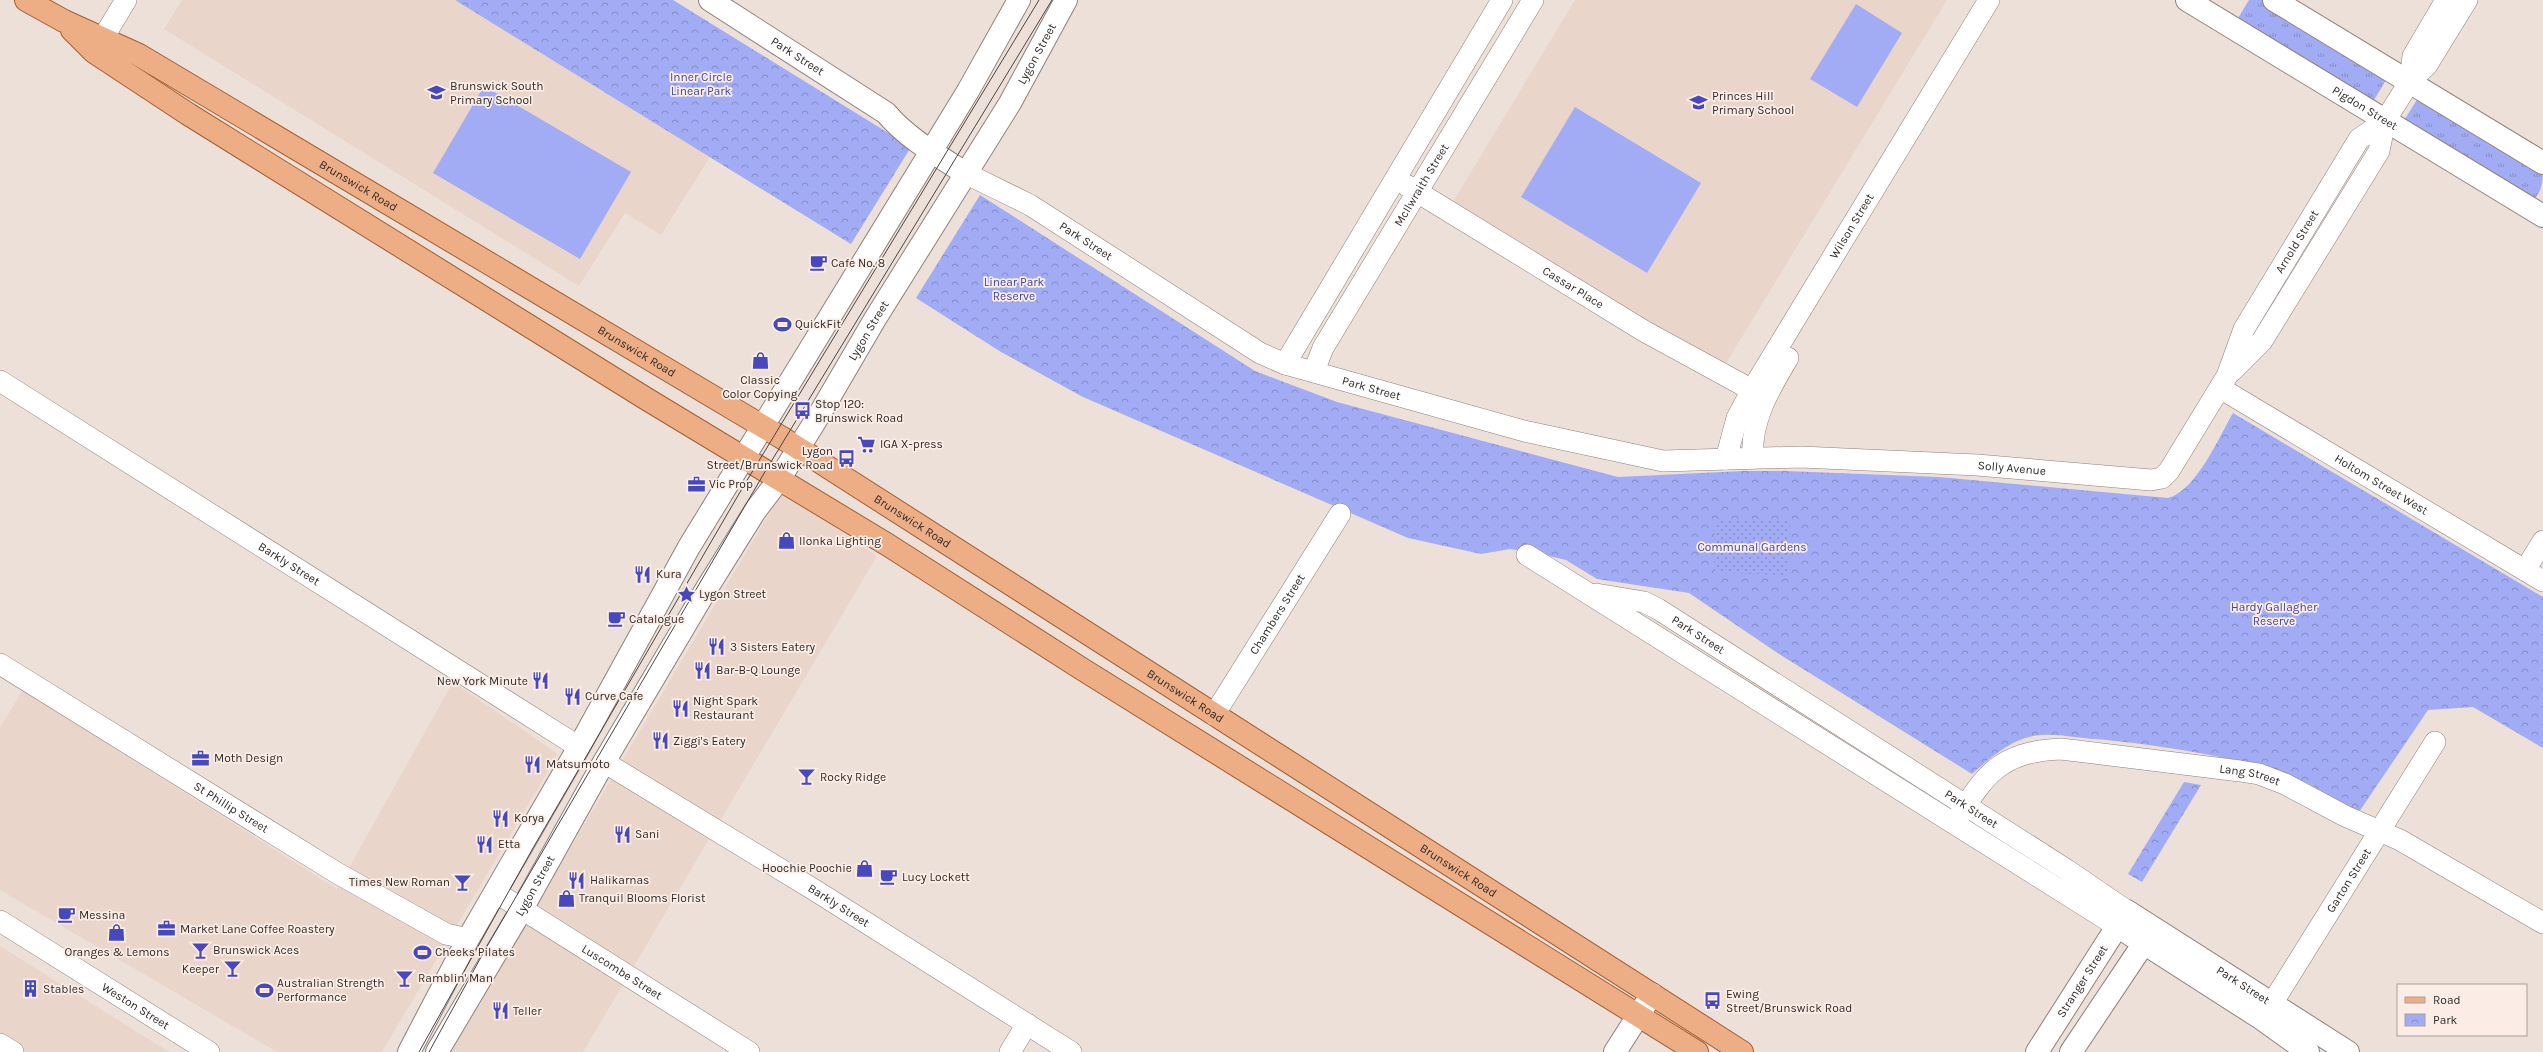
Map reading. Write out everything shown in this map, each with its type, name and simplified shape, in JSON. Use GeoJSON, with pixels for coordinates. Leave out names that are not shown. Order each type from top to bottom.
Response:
{"type":"FeatureCollection","features":[{"type":"Feature","properties":{"kind":"main road","name":"Brunswick Road"},"geometry":{"type":"LineString","coordinates":[[26,0],[64,21],[99,45],[188,114],[744,458],[780,478],[1697,1052]]}},
{"type":"Feature","properties":{"kind":"main road","name":"Brunswick Road"},"geometry":{"type":"LineString","coordinates":[[99,45],[140,55],[763,427],[952,545],[1214,715],[1742,1052]]}},
{"type":"Feature","properties":{"kind":"main road"},"geometry":{"type":"LineString","coordinates":[[934,574],[952,545]]}},
{"type":"Feature","properties":{"kind":"main road"},"geometry":{"type":"LineString","coordinates":[[1198,740],[1214,715]]}},
{"type":"Feature","properties":{"kind":"street"},"geometry":{"type":"LineString","coordinates":[[99,45],[126,0]]}},
{"type":"Feature","properties":{"kind":"street","name":"Park Street"},"geometry":{"type":"LineString","coordinates":[[710,0],[886,113],[903,117],[935,144],[1244,344],[1286,364],[1524,431],[1667,462],[1753,457]]}},
{"type":"Feature","properties":{"kind":"street"},"geometry":{"type":"LineString","coordinates":[[409,1052],[468,939],[579,747],[689,547],[935,144],[1019,0]]}},
{"type":"Feature","properties":{"kind":"street","name":"Lygon Street"},"geometry":{"type":"LineString","coordinates":[[437,1052],[522,909],[604,762],[731,549],[780,478],[969,166],[1010,103],[1066,0]]}},
{"type":"Feature","properties":{"kind":"street","name":"McIlwraith Street"},"geometry":{"type":"LineString","coordinates":[[1286,364],[1502,0]]}},
{"type":"Feature","properties":{"kind":"street","name":"McIlwraith Street"},"geometry":{"type":"LineString","coordinates":[[1314,371],[1323,348],[1533,0]]}},
{"type":"Feature","properties":{"kind":"street","name":"Wilson Street"},"geometry":{"type":"LineString","coordinates":[[1726,459],[1738,418],[1752,390],[1989,0]]}},
{"type":"Feature","properties":{"kind":"street","name":"Wilson Street"},"geometry":{"type":"LineString","coordinates":[[1753,457],[1752,442],[1756,423],[1764,400],[1781,369],[2005,0]]}},
{"type":"Feature","properties":{"kind":"street","name":"Pigdon Street"},"geometry":{"type":"LineString","coordinates":[[2187,0],[2543,216]]}},
{"type":"Feature","properties":{"kind":"street"},"geometry":{"type":"LineString","coordinates":[[2274,0],[2410,81],[2543,163]]}},
{"type":"Feature","properties":{"kind":"street","name":"Arnold Street"},"geometry":{"type":"LineString","coordinates":[[2410,81],[2413,56],[2446,0]]}},
{"type":"Feature","properties":{"kind":"street","name":"Arnold Street"},"geometry":{"type":"LineString","coordinates":[[2224,382],[2262,341],[2379,151],[2385,121],[2410,81],[2427,65],[2467,0]]}},
{"type":"Feature","properties":{"kind":"street","name":"Cassar Place"},"geometry":{"type":"LineString","coordinates":[[1397,179],[1644,331],[1752,390]]}},
{"type":"Feature","properties":{"kind":"street","name":"Barkly Street"},"geometry":{"type":"LineString","coordinates":[[0,381],[579,747]]}},
{"type":"Feature","properties":{"kind":"street","name":"Solly Avenue"},"geometry":{"type":"LineString","coordinates":[[1753,457],[1801,457],[1970,465],[2151,480],[2162,478],[2169,471],[2224,382]]}},
{"type":"Feature","properties":{"kind":"street","name":"Holtom Street West"},"geometry":{"type":"LineString","coordinates":[[2224,382],[2537,570]]}},
{"type":"Feature","properties":{"kind":"street","name":"Chambers Street"},"geometry":{"type":"LineString","coordinates":[[1214,715],[1340,514]]}},
{"type":"Feature","properties":{"kind":"street"},"geometry":{"type":"LineString","coordinates":[[2537,570],[2543,540]]}},
{"type":"Feature","properties":{"kind":"street","name":"Park Street"},"geometry":{"type":"LineString","coordinates":[[1527,555],[1955,823],[2122,918],[2144,943],[2266,1011],[2348,1052]]}},
{"type":"Feature","properties":{"kind":"street","name":"Park Street"},"geometry":{"type":"LineString","coordinates":[[1584,591],[1644,602],[1658,609],[1966,805],[2122,918],[2266,1011],[2308,1052]]}},
{"type":"Feature","properties":{"kind":"street","name":"St Phillip Street"},"geometry":{"type":"LineString","coordinates":[[0,664],[337,873],[446,934],[468,939]]}},
{"type":"Feature","properties":{"kind":"street","name":"Garton Street"},"geometry":{"type":"LineString","coordinates":[[2266,1011],[2435,742]]}},
{"type":"Feature","properties":{"kind":"street"},"geometry":{"type":"LineString","coordinates":[[579,747],[604,762]]}},
{"type":"Feature","properties":{"kind":"street","name":"Lang Street"},"geometry":{"type":"LineString","coordinates":[[1955,823],[1979,785],[2004,762],[2017,755],[2034,750],[2061,749],[2167,760],[2259,774],[2285,784],[2378,832],[2400,840],[2446,865],[2543,923]]}},
{"type":"Feature","properties":{"kind":"street","name":"Barkly Street"},"geometry":{"type":"LineString","coordinates":[[604,762],[816,891],[1071,1052]]}},
{"type":"Feature","properties":{"kind":"street","name":"Luscombe Street"},"geometry":{"type":"LineString","coordinates":[[495,892],[749,1052]]}},
{"type":"Feature","properties":{"kind":"street","name":"Stranger Street"},"geometry":{"type":"LineString","coordinates":[[2037,1052],[2122,918]]}},
{"type":"Feature","properties":{"kind":"street","name":"Weston Street"},"geometry":{"type":"LineString","coordinates":[[0,922],[181,1044],[209,1052]]}},
{"type":"Feature","properties":{"kind":"street"},"geometry":{"type":"LineString","coordinates":[[2071,1052],[2144,943]]}},
{"type":"Feature","properties":{"kind":"street"},"geometry":{"type":"LineString","coordinates":[[1615,1052],[1652,994]]}},
{"type":"Feature","properties":{"kind":"street"},"geometry":{"type":"LineString","coordinates":[[1010,1052],[1027,1024]]}},
{"type":"Feature","properties":{"kind":"street"},"geometry":{"type":"LineString","coordinates":[[0,1044],[13,1052]]}},
{"type":"Feature","properties":{"kind":"shaded area","name":"Brunswick South Primary School"},"geometry":{"type":"Polygon","coordinates":[[[182,0],[455,0],[710,157],[661,235],[625,213],[579,286],[164,29],[182,0]]]}},
{"type":"Feature","properties":{"kind":"shaded area","name":"Princes Hill Primary School"},"geometry":{"type":"Polygon","coordinates":[[[1575,0],[1947,0],[1722,370],[1451,205],[1575,0]]]}},
{"type":"Feature","properties":{"kind":"shaded area"},"geometry":{"type":"Polygon","coordinates":[[[782,492],[877,556],[583,1052],[449,1052],[782,492]]]}},
{"type":"Feature","properties":{"kind":"shaded area"},"geometry":{"type":"Polygon","coordinates":[[[453,682],[558,754],[382,1052],[277,1052],[0,890],[0,727],[23,690],[337,889],[453,682]]]}},
{"type":"Feature","properties":{"kind":"shaded area","name":"Stables"},"geometry":{"type":"Polygon","coordinates":[[[0,946],[169,1052],[0,1052],[0,946]]]}},
{"type":"Feature","properties":{"kind":"green space","name":"Inner Circle Linear Park"},"geometry":{"type":"Polygon","coordinates":[[[455,0],[673,0],[911,147],[851,244],[455,0]]]}},
{"type":"Feature","properties":{"kind":"green space"},"geometry":{"type":"Polygon","coordinates":[[[2249,0],[2265,0],[2389,75],[2371,105],[2235,23],[2249,0]]]}},
{"type":"Feature","properties":{"kind":"green space"},"geometry":{"type":"Polygon","coordinates":[[[1856,4],[1902,33],[1857,107],[1810,79],[1856,4]]]}},
{"type":"Feature","properties":{"kind":"green space"},"geometry":{"type":"Polygon","coordinates":[[[484,86],[631,172],[580,259],[433,173],[484,86]]]}},
{"type":"Feature","properties":{"kind":"green space"},"geometry":{"type":"Polygon","coordinates":[[[2420,95],[2543,169],[2541,186],[2536,197],[2533,200],[2403,122],[2420,95]]]}},
{"type":"Feature","properties":{"kind":"green space"},"geometry":{"type":"Polygon","coordinates":[[[1575,107],[1701,183],[1647,273],[1521,197],[1575,107]]]}},
{"type":"Feature","properties":{"kind":"green space","name":"Hardy Gallagher Reserve"},"geometry":{"type":"Polygon","coordinates":[[[980,195],[1255,371],[1337,402],[1618,477],[1743,471],[1785,471],[1939,477],[2168,498],[2178,493],[2188,485],[2197,474],[2214,449],[2233,413],[2543,597],[2543,748],[2473,707],[2428,710],[2359,812],[2309,784],[2261,767],[2176,749],[2064,736],[2041,735],[2024,738],[1993,756],[1972,774],[1779,654],[1689,593],[1597,579],[1566,560],[1545,555],[1510,549],[1481,554],[1408,538],[1083,397],[1001,352],[916,298],[980,195]]]}},
{"type":"Feature","properties":{"kind":"green space","name":"Communal Gardens"},"geometry":{"type":"Polygon","coordinates":[[[1715,519],[1790,521],[1789,575],[1714,573],[1715,519]]]}},
{"type":"Feature","properties":{"kind":"green space"},"geometry":{"type":"Polygon","coordinates":[[[2184,782],[2201,785],[2142,882],[2128,874],[2184,782]]]}},
{"type":"Feature","properties":{"kind":"tram line"},"geometry":{"type":"LineString","coordinates":[[419,1052],[533,848],[743,487],[1039,0]]}},
{"type":"Feature","properties":{"kind":"tram line"},"geometry":{"type":"LineString","coordinates":[[429,1052],[486,948],[766,470],[1052,0]]}},
{"type":"Feature","properties":{"kind":"place","name":"Brunswick South Primary School"},"geometry":{"type":"Point","coordinates":[437,93]}},
{"type":"Feature","properties":{"kind":"place","name":"Princes Hill Primary School"},"geometry":{"type":"Point","coordinates":[1699,103]}},
{"type":"Feature","properties":{"kind":"place","name":"Cafe No. 8"},"geometry":{"type":"Point","coordinates":[818,263]}},
{"type":"Feature","properties":{"kind":"place","name":"QuickFit"},"geometry":{"type":"Point","coordinates":[782,324]}},
{"type":"Feature","properties":{"kind":"place","name":"Classic Color Copying"},"geometry":{"type":"Point","coordinates":[760,361]}},
{"type":"Feature","properties":{"kind":"place","name":"Stop 120: Brunswick Road"},"geometry":{"type":"Point","coordinates":[802,411]}},
{"type":"Feature","properties":{"kind":"place","name":"IGA X-press"},"geometry":{"type":"Point","coordinates":[867,444]}},
{"type":"Feature","properties":{"kind":"place","name":"Lygon Street/Brunswick Road"},"geometry":{"type":"Point","coordinates":[846,458]}},
{"type":"Feature","properties":{"kind":"place","name":"Vic Prop"},"geometry":{"type":"Point","coordinates":[696,484]}},
{"type":"Feature","properties":{"kind":"place","name":"Ilonka Lighting"},"geometry":{"type":"Point","coordinates":[786,541]}},
{"type":"Feature","properties":{"kind":"place","name":"Kura"},"geometry":{"type":"Point","coordinates":[643,574]}},
{"type":"Feature","properties":{"kind":"place","name":"Lygon Street"},"geometry":{"type":"Point","coordinates":[686,594]}},
{"type":"Feature","properties":{"kind":"place","name":"Catalogue"},"geometry":{"type":"Point","coordinates":[616,619]}},
{"type":"Feature","properties":{"kind":"place","name":"3 Sisters Eatery"},"geometry":{"type":"Point","coordinates":[717,647]}},
{"type":"Feature","properties":{"kind":"place","name":"Bar-B-Q Lounge"},"geometry":{"type":"Point","coordinates":[703,670]}},
{"type":"Feature","properties":{"kind":"place","name":"New York Minute"},"geometry":{"type":"Point","coordinates":[541,681]}},
{"type":"Feature","properties":{"kind":"place","name":"Curve Cafe"},"geometry":{"type":"Point","coordinates":[572,696]}},
{"type":"Feature","properties":{"kind":"place","name":"Night Spark Restaurant"},"geometry":{"type":"Point","coordinates":[680,708]}},
{"type":"Feature","properties":{"kind":"place","name":"Ziggi's Eatery"},"geometry":{"type":"Point","coordinates":[660,741]}},
{"type":"Feature","properties":{"kind":"place","name":"Moth Design"},"geometry":{"type":"Point","coordinates":[201,758]}},
{"type":"Feature","properties":{"kind":"place","name":"Matsumoto"},"geometry":{"type":"Point","coordinates":[533,764]}},
{"type":"Feature","properties":{"kind":"place","name":"Rocky Ridge"},"geometry":{"type":"Point","coordinates":[807,777]}},
{"type":"Feature","properties":{"kind":"place","name":"Korya"},"geometry":{"type":"Point","coordinates":[501,818]}},
{"type":"Feature","properties":{"kind":"place","name":"Sani"},"geometry":{"type":"Point","coordinates":[622,834]}},
{"type":"Feature","properties":{"kind":"place","name":"Etta"},"geometry":{"type":"Point","coordinates":[485,844]}},
{"type":"Feature","properties":{"kind":"place","name":"Hoochie Poochie"},"geometry":{"type":"Point","coordinates":[865,868]}},
{"type":"Feature","properties":{"kind":"place","name":"Lucy Lockett"},"geometry":{"type":"Point","coordinates":[889,877]}},
{"type":"Feature","properties":{"kind":"place","name":"Halikarnas"},"geometry":{"type":"Point","coordinates":[577,880]}},
{"type":"Feature","properties":{"kind":"place","name":"Times New Roman"},"geometry":{"type":"Point","coordinates":[463,882]}},
{"type":"Feature","properties":{"kind":"place","name":"Tranquil Blooms Florist"},"geometry":{"type":"Point","coordinates":[566,898]}},
{"type":"Feature","properties":{"kind":"place","name":"Messina"},"geometry":{"type":"Point","coordinates":[66,915]}},
{"type":"Feature","properties":{"kind":"place","name":"Market Lane Coffee Roastery"},"geometry":{"type":"Point","coordinates":[167,929]}},
{"type":"Feature","properties":{"kind":"place","name":"Oranges & Lemons"},"geometry":{"type":"Point","coordinates":[117,933]}},
{"type":"Feature","properties":{"kind":"place","name":"Brunswick Aces"},"geometry":{"type":"Point","coordinates":[200,950]}},
{"type":"Feature","properties":{"kind":"place","name":"Cheeks Pilates"},"geometry":{"type":"Point","coordinates":[422,952]}},
{"type":"Feature","properties":{"kind":"place","name":"Keeper"},"geometry":{"type":"Point","coordinates":[232,969]}},
{"type":"Feature","properties":{"kind":"place","name":"Ramblin' Man"},"geometry":{"type":"Point","coordinates":[405,978]}},
{"type":"Feature","properties":{"kind":"place","name":"Stables"},"geometry":{"type":"Point","coordinates":[30,989]}},
{"type":"Feature","properties":{"kind":"place","name":"Australian Strength Performance"},"geometry":{"type":"Point","coordinates":[264,990]}},
{"type":"Feature","properties":{"kind":"place","name":"Ewing Street/Brunswick Road"},"geometry":{"type":"Point","coordinates":[1713,1001]}},
{"type":"Feature","properties":{"kind":"place","name":"Teller"},"geometry":{"type":"Point","coordinates":[500,1011]}},
{"type":"Feature","properties":{"kind":"park label","name":"Linear Park Reserve"},"geometry":{"type":"Point","coordinates":[1014,289]}}]}
